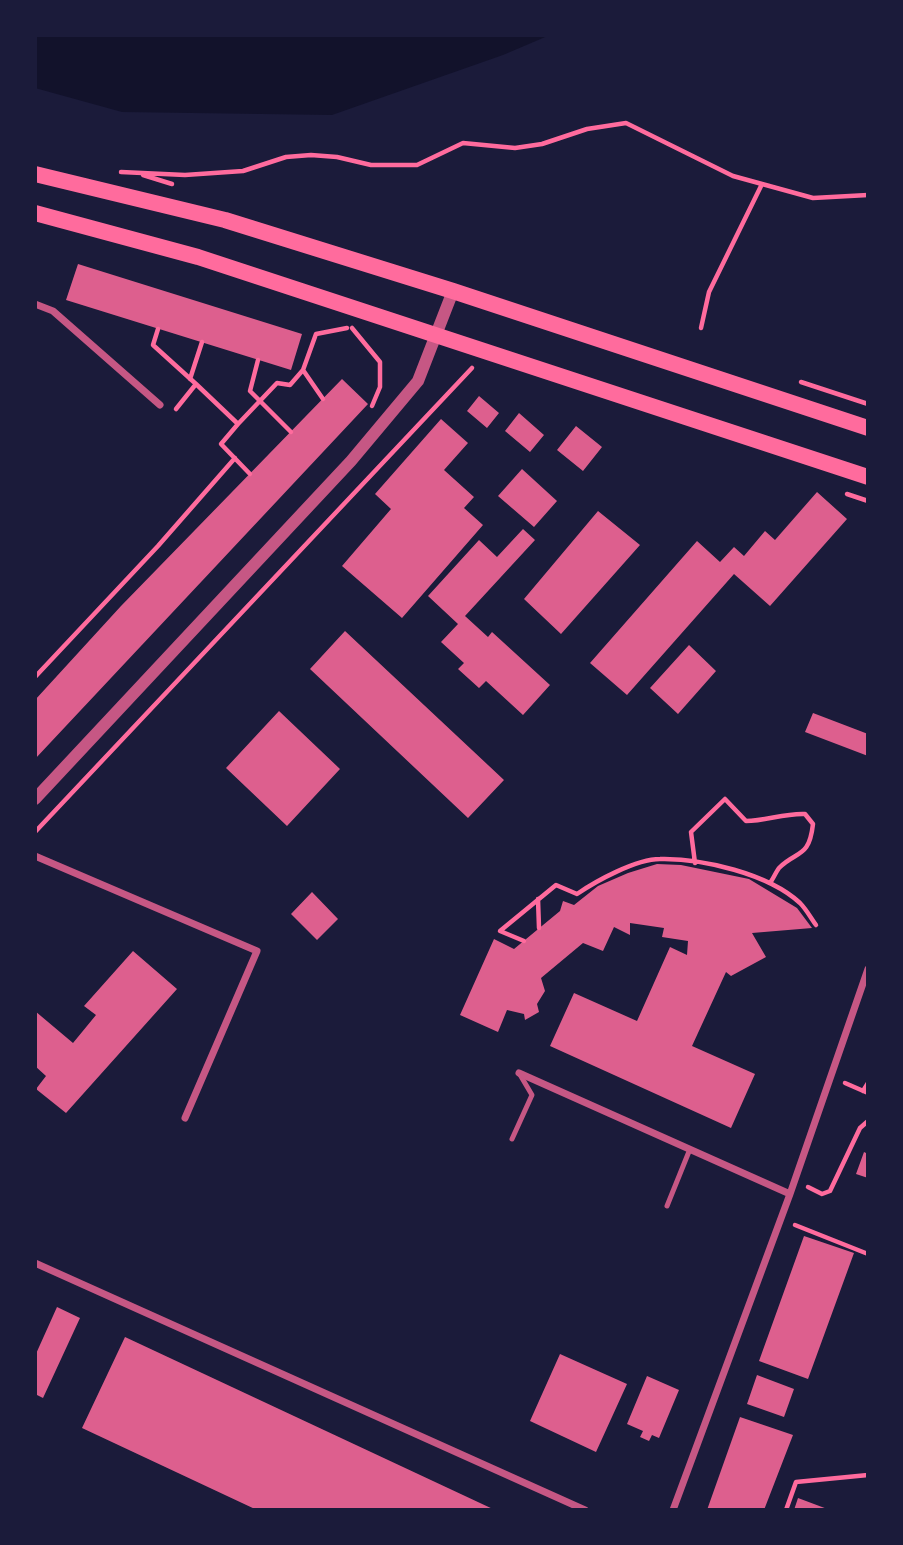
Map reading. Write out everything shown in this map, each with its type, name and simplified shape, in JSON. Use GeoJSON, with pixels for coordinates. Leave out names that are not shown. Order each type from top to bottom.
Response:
{"type":"FeatureCollection","features":[{"type":"Feature","properties":{"kind":"main road"},"geometry":{"type":"LineString","coordinates":[[35,174],[225,220],[453,291],[868,428]]}},
{"type":"Feature","properties":{"kind":"main road"},"geometry":{"type":"LineString","coordinates":[[35,213],[198,257],[868,477]]}},
{"type":"Feature","properties":{"kind":"street"},"geometry":{"type":"LineString","coordinates":[[35,799],[351,461],[418,381],[453,291]]}},
{"type":"Feature","properties":{"kind":"street"},"geometry":{"type":"LineString","coordinates":[[35,304],[53,311],[160,405]]}},
{"type":"Feature","properties":{"kind":"street"},"geometry":{"type":"LineString","coordinates":[[35,856],[257,951],[185,1118]]}},
{"type":"Feature","properties":{"kind":"street"},"geometry":{"type":"LineString","coordinates":[[673,1510],[781,1220],[868,969]]}},
{"type":"Feature","properties":{"kind":"street"},"geometry":{"type":"LineString","coordinates":[[519,1073],[790,1194]]}},
{"type":"Feature","properties":{"kind":"street"},"geometry":{"type":"LineString","coordinates":[[35,1263],[585,1510]]}},
{"type":"Feature","properties":{"kind":"lane"},"geometry":{"type":"LineString","coordinates":[[512,1139],[532,1094],[519,1073]]}},
{"type":"Feature","properties":{"kind":"lane"},"geometry":{"type":"LineString","coordinates":[[667,1206],[690,1149]]}},
{"type":"Feature","properties":{"kind":"path"},"geometry":{"type":"LineString","coordinates":[[136,173],[185,175],[243,171],[286,157],[311,155],[337,157],[371,165],[417,165],[463,144],[515,148],[542,144],[587,128],[625,123],[733,176],[813,198],[868,195]]}},
{"type":"Feature","properties":{"kind":"path"},"geometry":{"type":"LineString","coordinates":[[701,328],[709,292],[762,184]]}},
{"type":"Feature","properties":{"kind":"path"},"geometry":{"type":"LineString","coordinates":[[250,474],[221,444],[277,383],[290,386],[303,370],[316,334],[352,328],[380,362],[380,387],[372,405],[372,436]]}},
{"type":"Feature","properties":{"kind":"path"},"geometry":{"type":"LineString","coordinates":[[158,329],[153,345],[238,424]]}},
{"type":"Feature","properties":{"kind":"path"},"geometry":{"type":"LineString","coordinates":[[190,379],[202,342]]}},
{"type":"Feature","properties":{"kind":"path"},"geometry":{"type":"LineString","coordinates":[[258,360],[250,391],[291,432]]}},
{"type":"Feature","properties":{"kind":"path"},"geometry":{"type":"LineString","coordinates":[[35,832],[472,369]]}},
{"type":"Feature","properties":{"kind":"path"},"geometry":{"type":"LineString","coordinates":[[303,370],[323,399]]}},
{"type":"Feature","properties":{"kind":"path"},"geometry":{"type":"LineString","coordinates":[[160,405],[172,415],[196,384]]}},
{"type":"Feature","properties":{"kind":"path"},"geometry":{"type":"LineString","coordinates":[[35,677],[158,546],[235,458]]}},
{"type":"Feature","properties":{"kind":"path"},"geometry":{"type":"LineString","coordinates":[[695,863],[691,832],[725,799],[746,821],[759,821],[775,815],[805,814],[813,824],[812,837],[803,853],[780,868],[770,883]]}},
{"type":"Feature","properties":{"kind":"path"},"geometry":{"type":"LineString","coordinates":[[524,942],[500,931],[556,885],[576,894],[594,882],[625,868],[658,858],[752,874],[802,904],[816,925]]}},
{"type":"Feature","properties":{"kind":"path"},"geometry":{"type":"LineString","coordinates":[[538,898],[539,928]]}},
{"type":"Feature","properties":{"kind":"path"},"geometry":{"type":"LineString","coordinates":[[831,1077],[866,1092],[868,1083]]}},
{"type":"Feature","properties":{"kind":"path"},"geometry":{"type":"LineString","coordinates":[[794,1182],[822,1194],[830,1191],[860,1128],[868,1121]]}},
{"type":"Feature","properties":{"kind":"path"},"geometry":{"type":"LineString","coordinates":[[781,1220],[868,1254]]}},
{"type":"Feature","properties":{"kind":"path"},"geometry":{"type":"LineString","coordinates":[[786,1510],[796,1482],[868,1475]]}},
{"type":"Feature","properties":{"kind":"shaded area"},"geometry":{"type":"Polygon","coordinates":[[[35,35],[550,35],[503,55],[332,115],[122,112],[35,88],[35,35]]]}},
{"type":"Feature","properties":{"kind":"building"},"geometry":{"type":"Polygon","coordinates":[[[78,264],[302,334],[291,370],[66,300],[78,264]]]}},
{"type":"Feature","properties":{"kind":"building"},"geometry":{"type":"Polygon","coordinates":[[[342,379],[368,404],[35,759],[35,700],[121,606],[342,379]]]}},
{"type":"Feature","properties":{"kind":"building"},"geometry":{"type":"Polygon","coordinates":[[[479,396],[499,413],[487,428],[467,411],[479,396]]]}},
{"type":"Feature","properties":{"kind":"building"},"geometry":{"type":"Polygon","coordinates":[[[519,413],[544,435],[530,452],[505,431],[519,413]]]}},
{"type":"Feature","properties":{"kind":"building"},"geometry":{"type":"Polygon","coordinates":[[[441,419],[468,443],[444,470],[474,497],[464,508],[483,525],[402,618],[342,566],[391,509],[375,494],[441,419]]]}},
{"type":"Feature","properties":{"kind":"building"},"geometry":{"type":"Polygon","coordinates":[[[576,426],[602,447],[583,471],[557,450],[576,426]]]}},
{"type":"Feature","properties":{"kind":"building"},"geometry":{"type":"Polygon","coordinates":[[[522,469],[557,501],[534,527],[498,496],[522,469]]]}},
{"type":"Feature","properties":{"kind":"building"},"geometry":{"type":"Polygon","coordinates":[[[817,492],[847,519],[770,606],[734,574],[627,695],[590,663],[697,541],[720,562],[734,547],[744,556],[765,531],[775,540],[817,492]]]}},
{"type":"Feature","properties":{"kind":"building"},"geometry":{"type":"Polygon","coordinates":[[[598,511],[640,545],[561,634],[524,599],[598,511]]]}},
{"type":"Feature","properties":{"kind":"building"},"geometry":{"type":"Polygon","coordinates":[[[523,529],[535,540],[465,616],[488,637],[492,632],[550,685],[523,715],[486,681],[479,688],[458,669],[464,663],[441,642],[458,624],[428,596],[479,540],[497,557],[523,529]]]}},
{"type":"Feature","properties":{"kind":"building"},"geometry":{"type":"Polygon","coordinates":[[[345,631],[504,780],[468,818],[310,669],[345,631]]]}},
{"type":"Feature","properties":{"kind":"building"},"geometry":{"type":"Polygon","coordinates":[[[689,645],[716,671],[678,714],[650,688],[689,645]]]}},
{"type":"Feature","properties":{"kind":"building"},"geometry":{"type":"Polygon","coordinates":[[[279,711],[340,769],[287,826],[226,768],[279,711]]]}},
{"type":"Feature","properties":{"kind":"building"},"geometry":{"type":"Polygon","coordinates":[[[813,713],[868,734],[868,756],[805,732],[813,713]]]}},
{"type":"Feature","properties":{"kind":"building"},"geometry":{"type":"Polygon","coordinates":[[[657,864],[681,865],[749,879],[797,908],[812,928],[752,933],[766,957],[731,976],[726,972],[692,1046],[755,1074],[731,1128],[550,1046],[574,993],[637,1021],[670,947],[687,955],[688,941],[662,937],[664,928],[630,923],[630,935],[614,927],[603,951],[583,943],[541,978],[545,991],[537,1004],[539,1012],[525,1020],[524,1014],[507,1010],[498,1032],[460,1015],[494,939],[514,949],[560,911],[563,901],[574,905],[598,886],[657,864]]]}},
{"type":"Feature","properties":{"kind":"building"},"geometry":{"type":"Polygon","coordinates":[[[312,892],[338,919],[317,940],[291,914],[312,892]]]}},
{"type":"Feature","properties":{"kind":"building"},"geometry":{"type":"Polygon","coordinates":[[[133,951],[177,989],[66,1113],[36,1089],[46,1076],[35,1066],[35,1011],[73,1043],[96,1015],[84,1006],[133,951]]]}},
{"type":"Feature","properties":{"kind":"building"},"geometry":{"type":"Polygon","coordinates":[[[864,1152],[868,1154],[868,1178],[856,1174],[864,1152]]]}},
{"type":"Feature","properties":{"kind":"building"},"geometry":{"type":"Polygon","coordinates":[[[804,1236],[854,1253],[808,1379],[759,1361],[804,1236]]]}},
{"type":"Feature","properties":{"kind":"building"},"geometry":{"type":"Polygon","coordinates":[[[57,1307],[80,1318],[43,1398],[35,1394],[35,1356],[57,1307]]]}},
{"type":"Feature","properties":{"kind":"building"},"geometry":{"type":"Polygon","coordinates":[[[125,1337],[495,1510],[257,1510],[82,1428],[125,1337]]]}},
{"type":"Feature","properties":{"kind":"building"},"geometry":{"type":"Polygon","coordinates":[[[560,1354],[627,1384],[596,1452],[530,1421],[560,1354]]]}},
{"type":"Feature","properties":{"kind":"building"},"geometry":{"type":"Polygon","coordinates":[[[757,1375],[794,1389],[784,1417],[747,1404],[757,1375]]]}},
{"type":"Feature","properties":{"kind":"building"},"geometry":{"type":"Polygon","coordinates":[[[647,1376],[679,1390],[659,1438],[652,1435],[649,1441],[640,1437],[643,1431],[627,1424],[647,1376]]]}},
{"type":"Feature","properties":{"kind":"building"},"geometry":{"type":"Polygon","coordinates":[[[740,1417],[793,1435],[764,1510],[707,1510],[740,1417]]]}},
{"type":"Feature","properties":{"kind":"building"},"geometry":{"type":"Polygon","coordinates":[[[798,1498],[830,1510],[794,1510],[798,1498]]]}}]}
